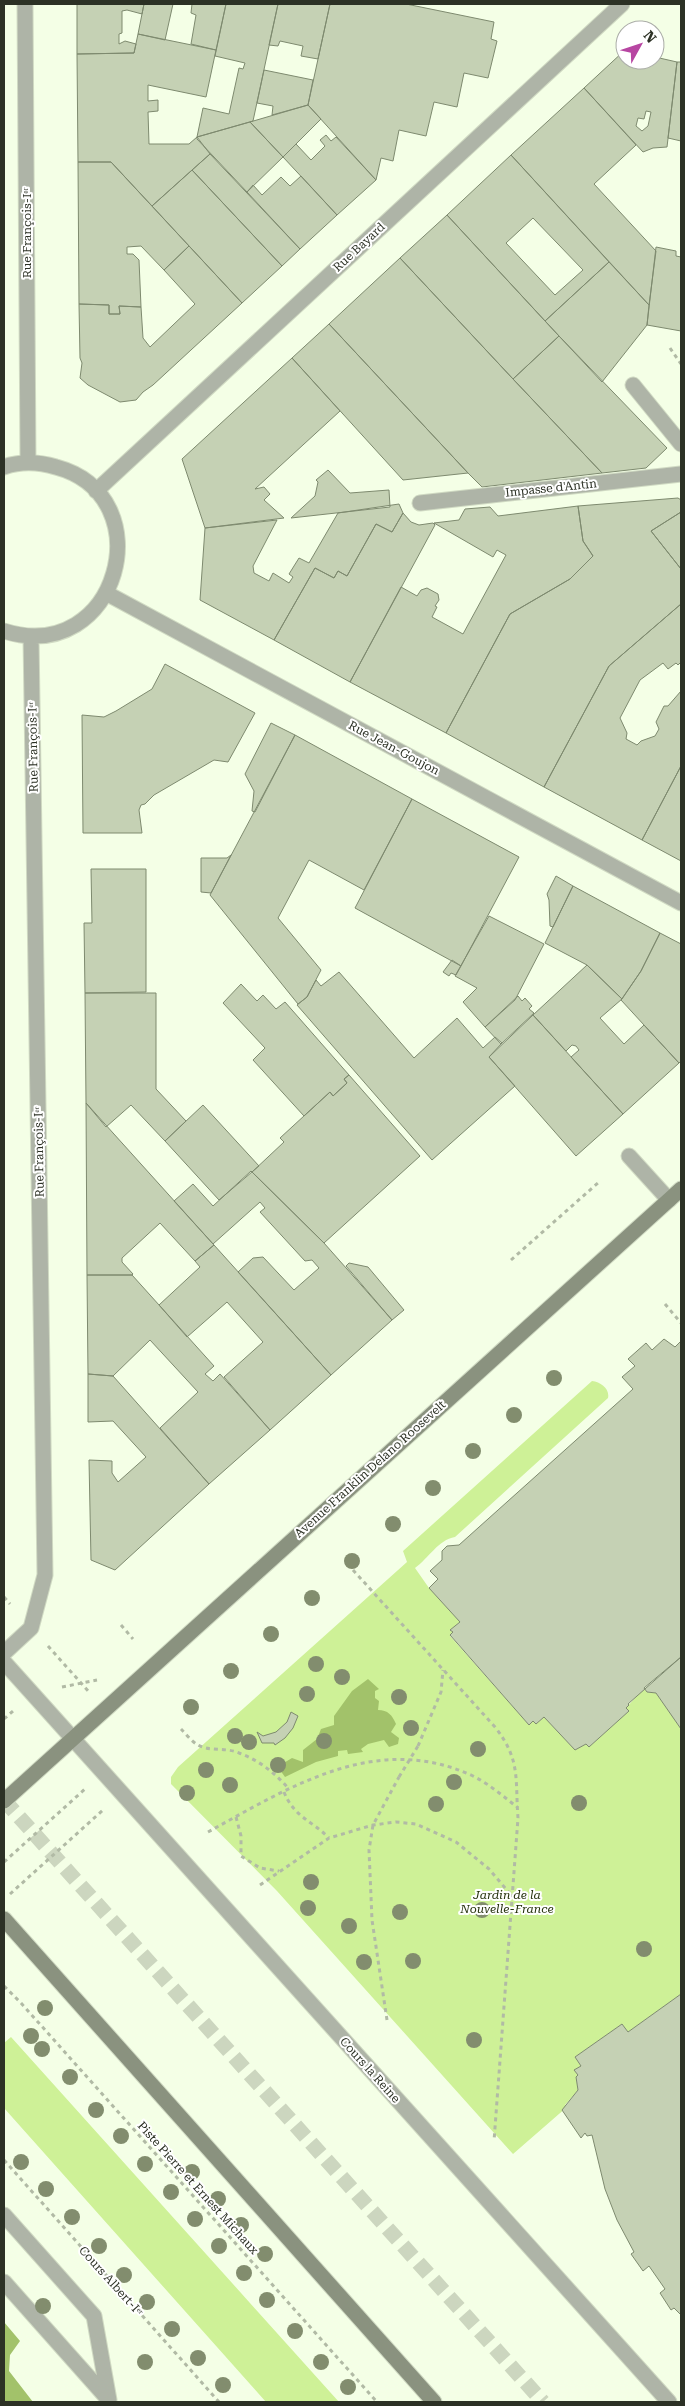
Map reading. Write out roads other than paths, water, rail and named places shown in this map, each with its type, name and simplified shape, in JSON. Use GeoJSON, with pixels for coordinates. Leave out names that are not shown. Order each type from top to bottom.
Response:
{"type":"FeatureCollection","features":[{"type":"Feature","properties":{"kind":"street","name":"Rue François-Iᵉʳ"},"geometry":{"type":"LineString","coordinates":[[25,4],[28,462]]}},
{"type":"Feature","properties":{"kind":"street","name":"Rue Bayard"},"geometry":{"type":"LineString","coordinates":[[96,491],[622,4]]}},
{"type":"Feature","properties":{"kind":"street"},"geometry":{"type":"LineString","coordinates":[[633,385],[681,444]]}},
{"type":"Feature","properties":{"kind":"street"},"geometry":{"type":"LineString","coordinates":[[4,467],[28,462],[47,464],[65,469],[81,478],[96,491],[106,506],[114,523],[118,540],[118,559],[114,577],[98,606],[74,625],[61,632],[31,637],[4,632]]}},
{"type":"Feature","properties":{"kind":"street","name":"Impasse d'Antin"},"geometry":{"type":"LineString","coordinates":[[420,503],[681,474]]}},
{"type":"Feature","properties":{"kind":"street","name":"Rue Jean-Goujon"},"geometry":{"type":"LineString","coordinates":[[106,593],[681,903]]}},
{"type":"Feature","properties":{"kind":"street","name":"Rue François-Iᵉʳ"},"geometry":{"type":"LineString","coordinates":[[4,1653],[31,1628],[45,1575],[31,637]]}},
{"type":"Feature","properties":{"kind":"street"},"geometry":{"type":"LineString","coordinates":[[629,1156],[669,1200]]}},
{"type":"Feature","properties":{"kind":"street","name":"Avenue Franklin Delano Roosevelt"},"geometry":{"type":"LineString","coordinates":[[4,1801],[681,1189]]}},
{"type":"Feature","properties":{"kind":"street"},"geometry":{"type":"LineString","coordinates":[[4,1662],[72,1738]]}},
{"type":"Feature","properties":{"kind":"street","name":"Cours la Reine"},"geometry":{"type":"LineString","coordinates":[[72,1738],[669,2402]]}},
{"type":"Feature","properties":{"kind":"street"},"geometry":{"type":"LineString","coordinates":[[4,1919],[434,2402]]}},
{"type":"Feature","properties":{"kind":"street"},"geometry":{"type":"LineString","coordinates":[[4,2215],[94,2316],[110,2401]]}},
{"type":"Feature","properties":{"kind":"street"},"geometry":{"type":"LineString","coordinates":[[4,2282],[110,2401]]}},
{"type":"Feature","properties":{"kind":"tunnel"},"geometry":{"type":"LineString","coordinates":[[4,1800],[543,2402]]}},
{"type":"Feature","properties":{"kind":"park label","name":"Jardin de la Nouvelle-France"},"geometry":{"type":"Point","coordinates":[507,1902]}}]}
